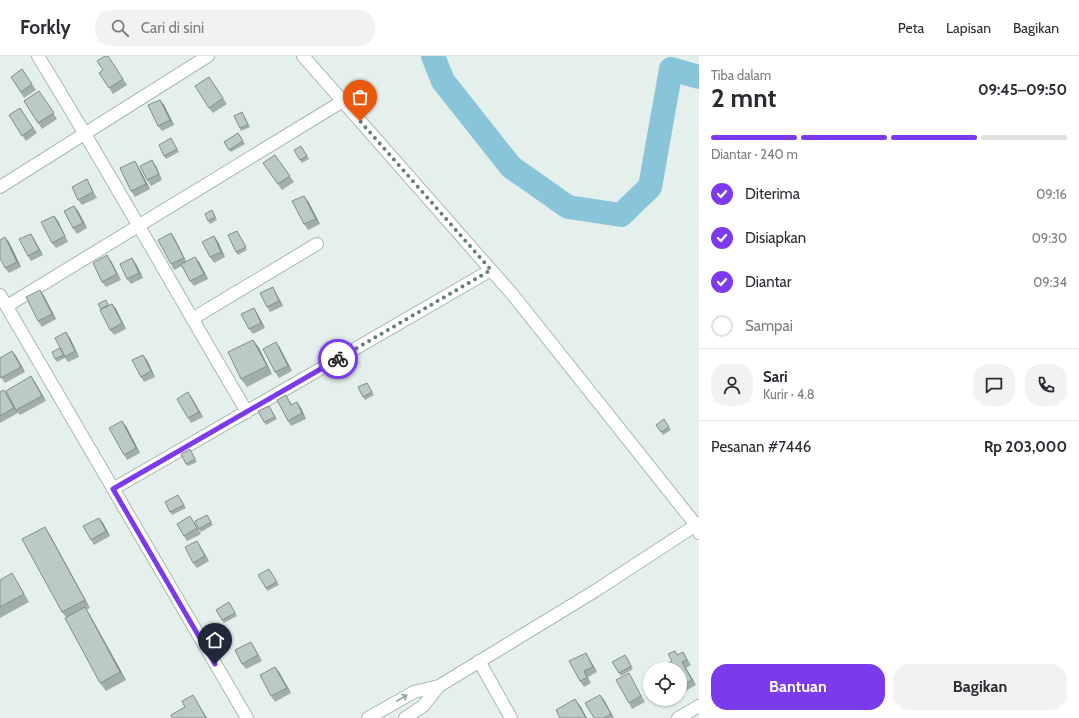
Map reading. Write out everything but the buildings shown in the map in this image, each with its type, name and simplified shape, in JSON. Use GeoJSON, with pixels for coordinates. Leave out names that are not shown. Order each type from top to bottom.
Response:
{"type":"FeatureCollection","features":[{"type":"Feature","properties":{"kind":"street"},"geometry":{"type":"LineString","coordinates":[[38,56],[85,133],[137,227],[247,412]]}},
{"type":"Feature","properties":{"kind":"street"},"geometry":{"type":"LineString","coordinates":[[0,187],[208,56]]}},
{"type":"Feature","properties":{"kind":"street"},"geometry":{"type":"LineString","coordinates":[[303,56],[491,270],[698,527],[439,686],[414,692],[368,718]]}},
{"type":"Feature","properties":{"kind":"street"},"geometry":{"type":"LineString","coordinates":[[7,306],[343,101]]}},
{"type":"Feature","properties":{"kind":"street"},"geometry":{"type":"LineString","coordinates":[[192,319],[317,244]]}},
{"type":"Feature","properties":{"kind":"street"},"geometry":{"type":"LineString","coordinates":[[113,489],[491,270]]}},
{"type":"Feature","properties":{"kind":"street"},"geometry":{"type":"LineString","coordinates":[[0,295],[247,718]]}},
{"type":"Feature","properties":{"kind":"street"},"geometry":{"type":"LineString","coordinates":[[479,661],[510,718]]}},
{"type":"Feature","properties":{"kind":"street"},"geometry":{"type":"LineString","coordinates":[[405,718],[423,706],[439,686]]}},
{"type":"Feature","properties":{"kind":"street"},"geometry":{"type":"LineString","coordinates":[[678,718],[699,706]]}},
{"type":"Feature","properties":{"kind":"waterway"},"geometry":{"type":"LineString","coordinates":[[433,56],[443,81],[511,167],[568,207],[621,215],[650,187],[671,69],[699,77]]}},
{"type":"Feature","properties":{"kind":"way so far"},"geometry":{"type":"LineString","coordinates":[[338,359],[491,270],[360,121]]}},
{"type":"Feature","properties":{"kind":"route"},"geometry":{"type":"LineString","coordinates":[[215,664],[113,489],[338,359]]}}]}
